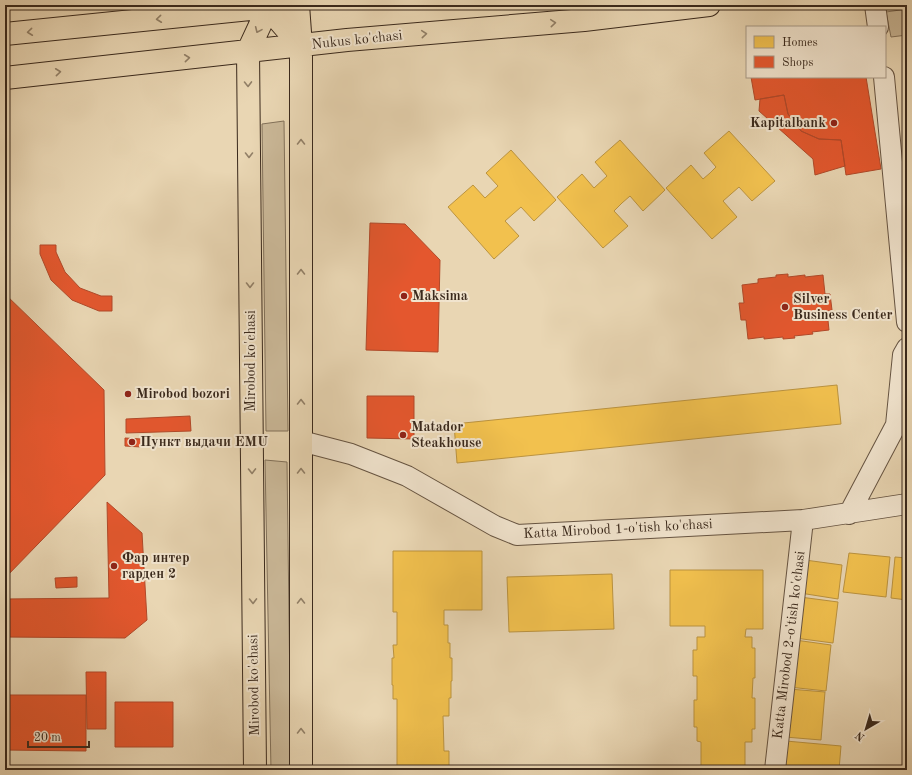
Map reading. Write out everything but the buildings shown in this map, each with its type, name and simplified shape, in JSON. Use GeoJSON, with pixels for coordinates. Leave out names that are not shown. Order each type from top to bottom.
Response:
{"type":"FeatureCollection","features":[{"type":"Feature","properties":{"kind":"main road"},"geometry":{"type":"LineString","coordinates":[[5,34],[294,5]]}},
{"type":"Feature","properties":{"kind":"main road"},"geometry":{"type":"LineString","coordinates":[[298,5],[301,46],[301,770]]}},
{"type":"Feature","properties":{"kind":"main road","name":"Nukus ko'chasi"},"geometry":{"type":"LineString","coordinates":[[5,78],[347,40],[584,20],[710,5]]}},
{"type":"Feature","properties":{"kind":"main road"},"geometry":{"type":"LineString","coordinates":[[268,8],[301,46]]}},
{"type":"Feature","properties":{"kind":"main road","name":"Mirobod ko'chasi"},"geometry":{"type":"LineString","coordinates":[[254,770],[248,51],[268,8]]}},
{"type":"Feature","properties":{"kind":"street"},"geometry":{"type":"LineString","coordinates":[[875,5],[878,26]]}},
{"type":"Feature","properties":{"kind":"street"},"geometry":{"type":"LineString","coordinates":[[884,78],[907,322]]}},
{"type":"Feature","properties":{"kind":"street"},"geometry":{"type":"LineString","coordinates":[[849,514],[896,425],[903,355],[907,348]]}},
{"type":"Feature","properties":{"kind":"street","name":"Katta Mirobod 1-o'tish ko'chasi"},"geometry":{"type":"LineString","coordinates":[[301,441],[351,454],[407,476],[495,526],[517,534],[803,520],[907,504]]}},
{"type":"Feature","properties":{"kind":"street","name":"Katta Mirobod 2-o'tish ko'chasi"},"geometry":{"type":"LineString","coordinates":[[775,770],[803,520]]}},
{"type":"Feature","properties":{"kind":"shaded area"},"geometry":{"type":"Polygon","coordinates":[[[907,9],[907,35],[891,37],[886,12],[907,9]]]}},
{"type":"Feature","properties":{"kind":"shaded area"},"geometry":{"type":"Polygon","coordinates":[[[284,121],[288,431],[266,431],[262,124],[284,121]]]}},
{"type":"Feature","properties":{"kind":"shaded area"},"geometry":{"type":"Polygon","coordinates":[[[265,460],[287,462],[291,770],[271,770],[265,460]]]}},
{"type":"Feature","properties":{"kind":"place","name":"Kapitalbank"},"geometry":{"type":"Point","coordinates":[834,123]}},
{"type":"Feature","properties":{"kind":"place","name":"Maksima"},"geometry":{"type":"Point","coordinates":[404,296]}},
{"type":"Feature","properties":{"kind":"place","name":"Silver Business Center"},"geometry":{"type":"Point","coordinates":[785,307]}},
{"type":"Feature","properties":{"kind":"place","name":"Mirobod bozori"},"geometry":{"type":"Point","coordinates":[128,394]}},
{"type":"Feature","properties":{"kind":"place","name":"Matador Steakhouse"},"geometry":{"type":"Point","coordinates":[403,435]}},
{"type":"Feature","properties":{"kind":"place","name":"Пункт выдачи EMU"},"geometry":{"type":"Point","coordinates":[132,442]}},
{"type":"Feature","properties":{"kind":"place","name":"Фар интер гарден 2"},"geometry":{"type":"Point","coordinates":[114,566]}}]}
